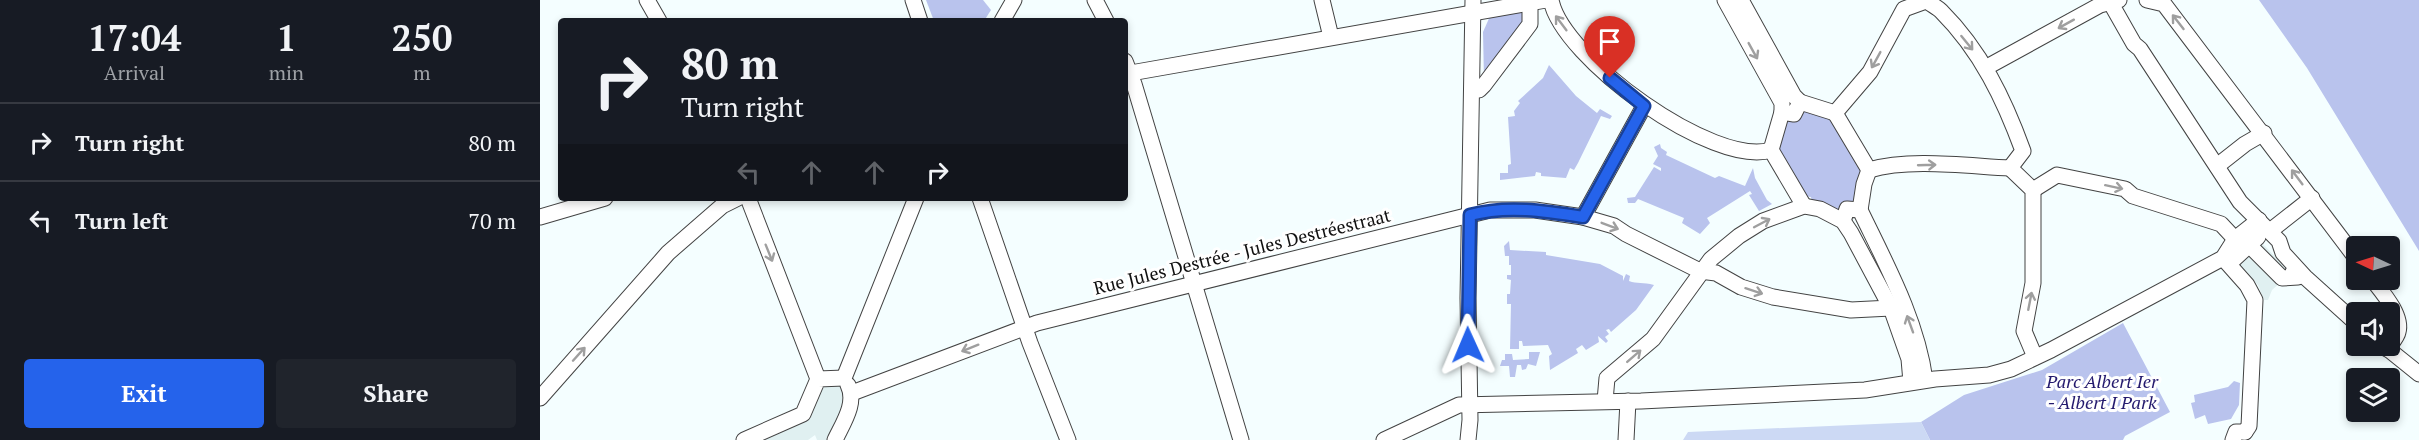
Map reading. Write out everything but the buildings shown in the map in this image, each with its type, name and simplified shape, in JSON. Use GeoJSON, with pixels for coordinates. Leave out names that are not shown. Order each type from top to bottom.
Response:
{"type":"FeatureCollection","features":[{"type":"Feature","properties":{"kind":"street"},"geometry":{"type":"LineString","coordinates":[[648,0],[657,18]]}},
{"type":"Feature","properties":{"kind":"street"},"geometry":{"type":"LineString","coordinates":[[913,0],[919,18]]}},
{"type":"Feature","properties":{"kind":"street"},"geometry":{"type":"LineString","coordinates":[[1095,0],[1104,18]]}},
{"type":"Feature","properties":{"kind":"street"},"geometry":{"type":"LineString","coordinates":[[1322,0],[1331,37]]}},
{"type":"Feature","properties":{"kind":"street"},"geometry":{"type":"LineString","coordinates":[[1551,0],[1554,14],[1582,51],[1644,106],[1706,137],[1751,153],[1771,150]]}},
{"type":"Feature","properties":{"kind":"street"},"geometry":{"type":"LineString","coordinates":[[1725,0],[1782,103],[1782,112],[1771,150],[1803,206]]}},
{"type":"Feature","properties":{"kind":"street"},"geometry":{"type":"LineString","coordinates":[[1741,0],[1794,96],[1800,102],[1835,113],[1869,170]]}},
{"type":"Feature","properties":{"kind":"street"},"geometry":{"type":"LineString","coordinates":[[2147,0],[2164,4],[2264,133],[2346,244]]}},
{"type":"Feature","properties":{"kind":"street"},"geometry":{"type":"LineString","coordinates":[[1003,18],[1010,1]]}},
{"type":"Feature","properties":{"kind":"street"},"geometry":{"type":"LineString","coordinates":[[1128,70],[1331,37],[1473,6],[1538,1],[1530,24],[1479,90],[1472,90]]}},
{"type":"Feature","properties":{"kind":"street"},"geometry":{"type":"LineString","coordinates":[[1835,113],[1869,72],[1904,9],[1926,1],[1940,9],[1987,67],[2006,106],[2023,151],[2010,168]]}},
{"type":"Feature","properties":{"kind":"street"},"geometry":{"type":"LineString","coordinates":[[1987,67],[2100,5],[2114,1],[2134,44],[2140,49],[2228,182],[2282,278],[2298,277],[2293,272]]}},
{"type":"Feature","properties":{"kind":"street"},"geometry":{"type":"LineString","coordinates":[[1468,440],[1473,6]]}},
{"type":"Feature","properties":{"kind":"street"},"geometry":{"type":"LineString","coordinates":[[1128,73],[1195,284],[1241,440]]}},
{"type":"Feature","properties":{"kind":"street"},"geometry":{"type":"LineString","coordinates":[[1782,112],[1794,114],[1800,102]]}},
{"type":"Feature","properties":{"kind":"street"},"geometry":{"type":"LineString","coordinates":[[1583,217],[1644,106]]}},
{"type":"Feature","properties":{"kind":"street"},"geometry":{"type":"LineString","coordinates":[[2217,166],[2245,144],[2264,133]]}},
{"type":"Feature","properties":{"kind":"street"},"geometry":{"type":"LineString","coordinates":[[1869,170],[1883,166],[1945,165],[2010,168],[2033,190],[2033,283],[2024,331],[2035,357]]}},
{"type":"Feature","properties":{"kind":"street"},"geometry":{"type":"LineString","coordinates":[[1869,170],[1864,184],[1860,210],[1899,292],[1918,347],[1918,381]]}},
{"type":"Feature","properties":{"kind":"street"},"geometry":{"type":"LineString","coordinates":[[2033,190],[2057,175],[2125,189],[2133,196],[2288,245],[2348,302]]}},
{"type":"Feature","properties":{"kind":"street"},"geometry":{"type":"LineString","coordinates":[[1384,440],[1459,405],[1628,401],[1865,390],[1918,381],[1989,375],[2035,357],[2227,259],[2312,198]]}},
{"type":"Feature","properties":{"kind":"street"},"geometry":{"type":"LineString","coordinates":[[540,217],[595,201]]}},
{"type":"Feature","properties":{"kind":"street"},"geometry":{"type":"LineString","coordinates":[[540,398],[668,253],[722,206],[732,201]]}},
{"type":"Feature","properties":{"kind":"street"},"geometry":{"type":"LineString","coordinates":[[744,440],[803,414],[818,379],[749,201]]}},
{"type":"Feature","properties":{"kind":"street"},"geometry":{"type":"LineString","coordinates":[[835,440],[849,410],[852,393],[844,378],[915,201]]}},
{"type":"Feature","properties":{"kind":"street"},"geometry":{"type":"LineString","coordinates":[[981,201],[1024,327],[1068,440]]}},
{"type":"Feature","properties":{"kind":"street"},"geometry":{"type":"LineString","coordinates":[[1605,401],[1607,378],[1653,339],[1700,271],[1711,259],[1738,236],[1763,221],[1803,206],[1820,209],[1843,221],[1891,308],[1918,381]]}},
{"type":"Feature","properties":{"kind":"street"},"geometry":{"type":"LineString","coordinates":[[1843,221],[1846,209],[1860,210]]}},
{"type":"Feature","properties":{"kind":"street","name":"Rue Jules Destrée - Jules Destréestraat"},"geometry":{"type":"LineString","coordinates":[[852,393],[1024,327],[1490,210],[1535,210],[1583,217],[1614,226],[1700,271],[1716,273],[1741,287],[1773,297],[1816,306],[1851,310],[1891,308]]}},
{"type":"Feature","properties":{"kind":"street"},"geometry":{"type":"LineString","coordinates":[[2258,236],[2283,253],[2305,277],[2346,314]]}},
{"type":"Feature","properties":{"kind":"street"},"geometry":{"type":"LineString","coordinates":[[2227,259],[2247,285],[2255,300],[2249,426],[2242,437]]}},
{"type":"Feature","properties":{"kind":"street"},"geometry":{"type":"LineString","coordinates":[[2400,352],[2419,365]]}},
{"type":"Feature","properties":{"kind":"street"},"geometry":{"type":"LineString","coordinates":[[2400,356],[2419,374]]}},
{"type":"Feature","properties":{"kind":"street"},"geometry":{"type":"LineString","coordinates":[[818,379],[844,378]]}},
{"type":"Feature","properties":{"kind":"street"},"geometry":{"type":"LineString","coordinates":[[1626,440],[1628,401]]}},
{"type":"Feature","properties":{"kind":"green space"},"geometry":{"type":"Polygon","coordinates":[[[926,0],[983,0],[991,10],[986,18],[933,18],[926,0]]]}},
{"type":"Feature","properties":{"kind":"green space"},"geometry":{"type":"Polygon","coordinates":[[[2259,0],[2419,0],[2419,251],[2307,68],[2259,0]]]}},
{"type":"Feature","properties":{"kind":"green space"},"geometry":{"type":"Polygon","coordinates":[[[1528,10],[1528,20],[1484,80],[1483,32],[1491,14],[1528,10]]]}},
{"type":"Feature","properties":{"kind":"green space"},"geometry":{"type":"Polygon","coordinates":[[[1549,65],[1576,96],[1597,113],[1600,109],[1612,116],[1610,119],[1601,116],[1578,163],[1574,170],[1570,168],[1566,178],[1541,176],[1541,173],[1536,172],[1535,176],[1500,180],[1500,173],[1508,173],[1508,165],[1511,164],[1508,117],[1515,116],[1514,111],[1520,103],[1518,101],[1543,78],[1549,65]]]}},
{"type":"Feature","properties":{"kind":"green space"},"geometry":{"type":"Polygon","coordinates":[[[1803,110],[1842,112],[1846,115],[1864,147],[1858,206],[1841,212],[1812,202],[1811,197],[1804,196],[1777,146],[1784,118],[1803,110]]]}},
{"type":"Feature","properties":{"kind":"green space"},"geometry":{"type":"Polygon","coordinates":[[[1660,144],[1661,148],[1667,152],[1666,155],[1715,178],[1719,176],[1745,186],[1753,168],[1755,178],[1767,200],[1772,204],[1759,211],[1749,195],[1752,194],[1750,191],[1707,218],[1710,223],[1700,234],[1682,223],[1684,218],[1638,199],[1635,203],[1628,203],[1627,198],[1635,197],[1654,167],[1661,171],[1661,168],[1653,164],[1658,156],[1654,147],[1660,144]]]}},
{"type":"Feature","properties":{"kind":"green space"},"geometry":{"type":"Polygon","coordinates":[[[1509,241],[1510,250],[1546,252],[1546,255],[1600,264],[1623,276],[1623,281],[1626,274],[1630,276],[1629,281],[1654,285],[1636,310],[1611,332],[1609,329],[1606,330],[1609,334],[1605,337],[1608,341],[1606,343],[1598,336],[1599,342],[1586,350],[1582,345],[1576,349],[1578,353],[1550,370],[1549,356],[1552,354],[1548,345],[1523,346],[1522,341],[1519,341],[1519,349],[1510,349],[1511,304],[1507,304],[1507,294],[1510,294],[1511,280],[1507,279],[1507,275],[1511,275],[1511,265],[1509,265],[1509,256],[1505,256],[1504,246],[1509,241]]]}},
{"type":"Feature","properties":{"kind":"green space","name":"Parc Albert Ier - Albert I Park"},"geometry":{"type":"Polygon","coordinates":[[[2123,323],[2170,412],[2125,436],[2123,440],[1930,440],[1921,422],[1964,395],[2042,370],[2123,323]]]}},
{"type":"Feature","properties":{"kind":"green space"},"geometry":{"type":"Polygon","coordinates":[[[1529,352],[1540,352],[1536,366],[1528,364],[1526,369],[1522,370],[1521,365],[1517,365],[1515,377],[1510,377],[1509,366],[1500,366],[1502,360],[1505,360],[1505,354],[1512,354],[1513,360],[1529,359],[1529,352]]]}},
{"type":"Feature","properties":{"kind":"green space"},"geometry":{"type":"Polygon","coordinates":[[[2234,381],[2240,383],[2239,405],[2231,419],[2208,424],[2205,415],[2195,419],[2191,403],[2195,402],[2194,395],[2228,387],[2234,381]]]}},
{"type":"Feature","properties":{"kind":"shaded area"},"geometry":{"type":"Polygon","coordinates":[[[2261,242],[2291,273],[2272,290],[2268,300],[2264,300],[2258,285],[2236,262],[2261,242]]]}},
{"type":"Feature","properties":{"kind":"shaded area"},"geometry":{"type":"Polygon","coordinates":[[[838,384],[842,388],[845,403],[830,440],[817,440],[815,435],[808,440],[760,440],[783,431],[821,385],[838,384]]]}},
{"type":"Feature","properties":{"kind":"shaded area"},"geometry":{"type":"Polygon","coordinates":[[[1921,422],[1930,440],[1683,440],[1688,432],[1921,422]]]}},
{"type":"Feature","properties":{"kind":"route"},"geometry":{"type":"LineString","coordinates":[[1468,345],[1470,215],[1490,210],[1535,210],[1583,217],[1644,106],[1610,78]]}}]}
